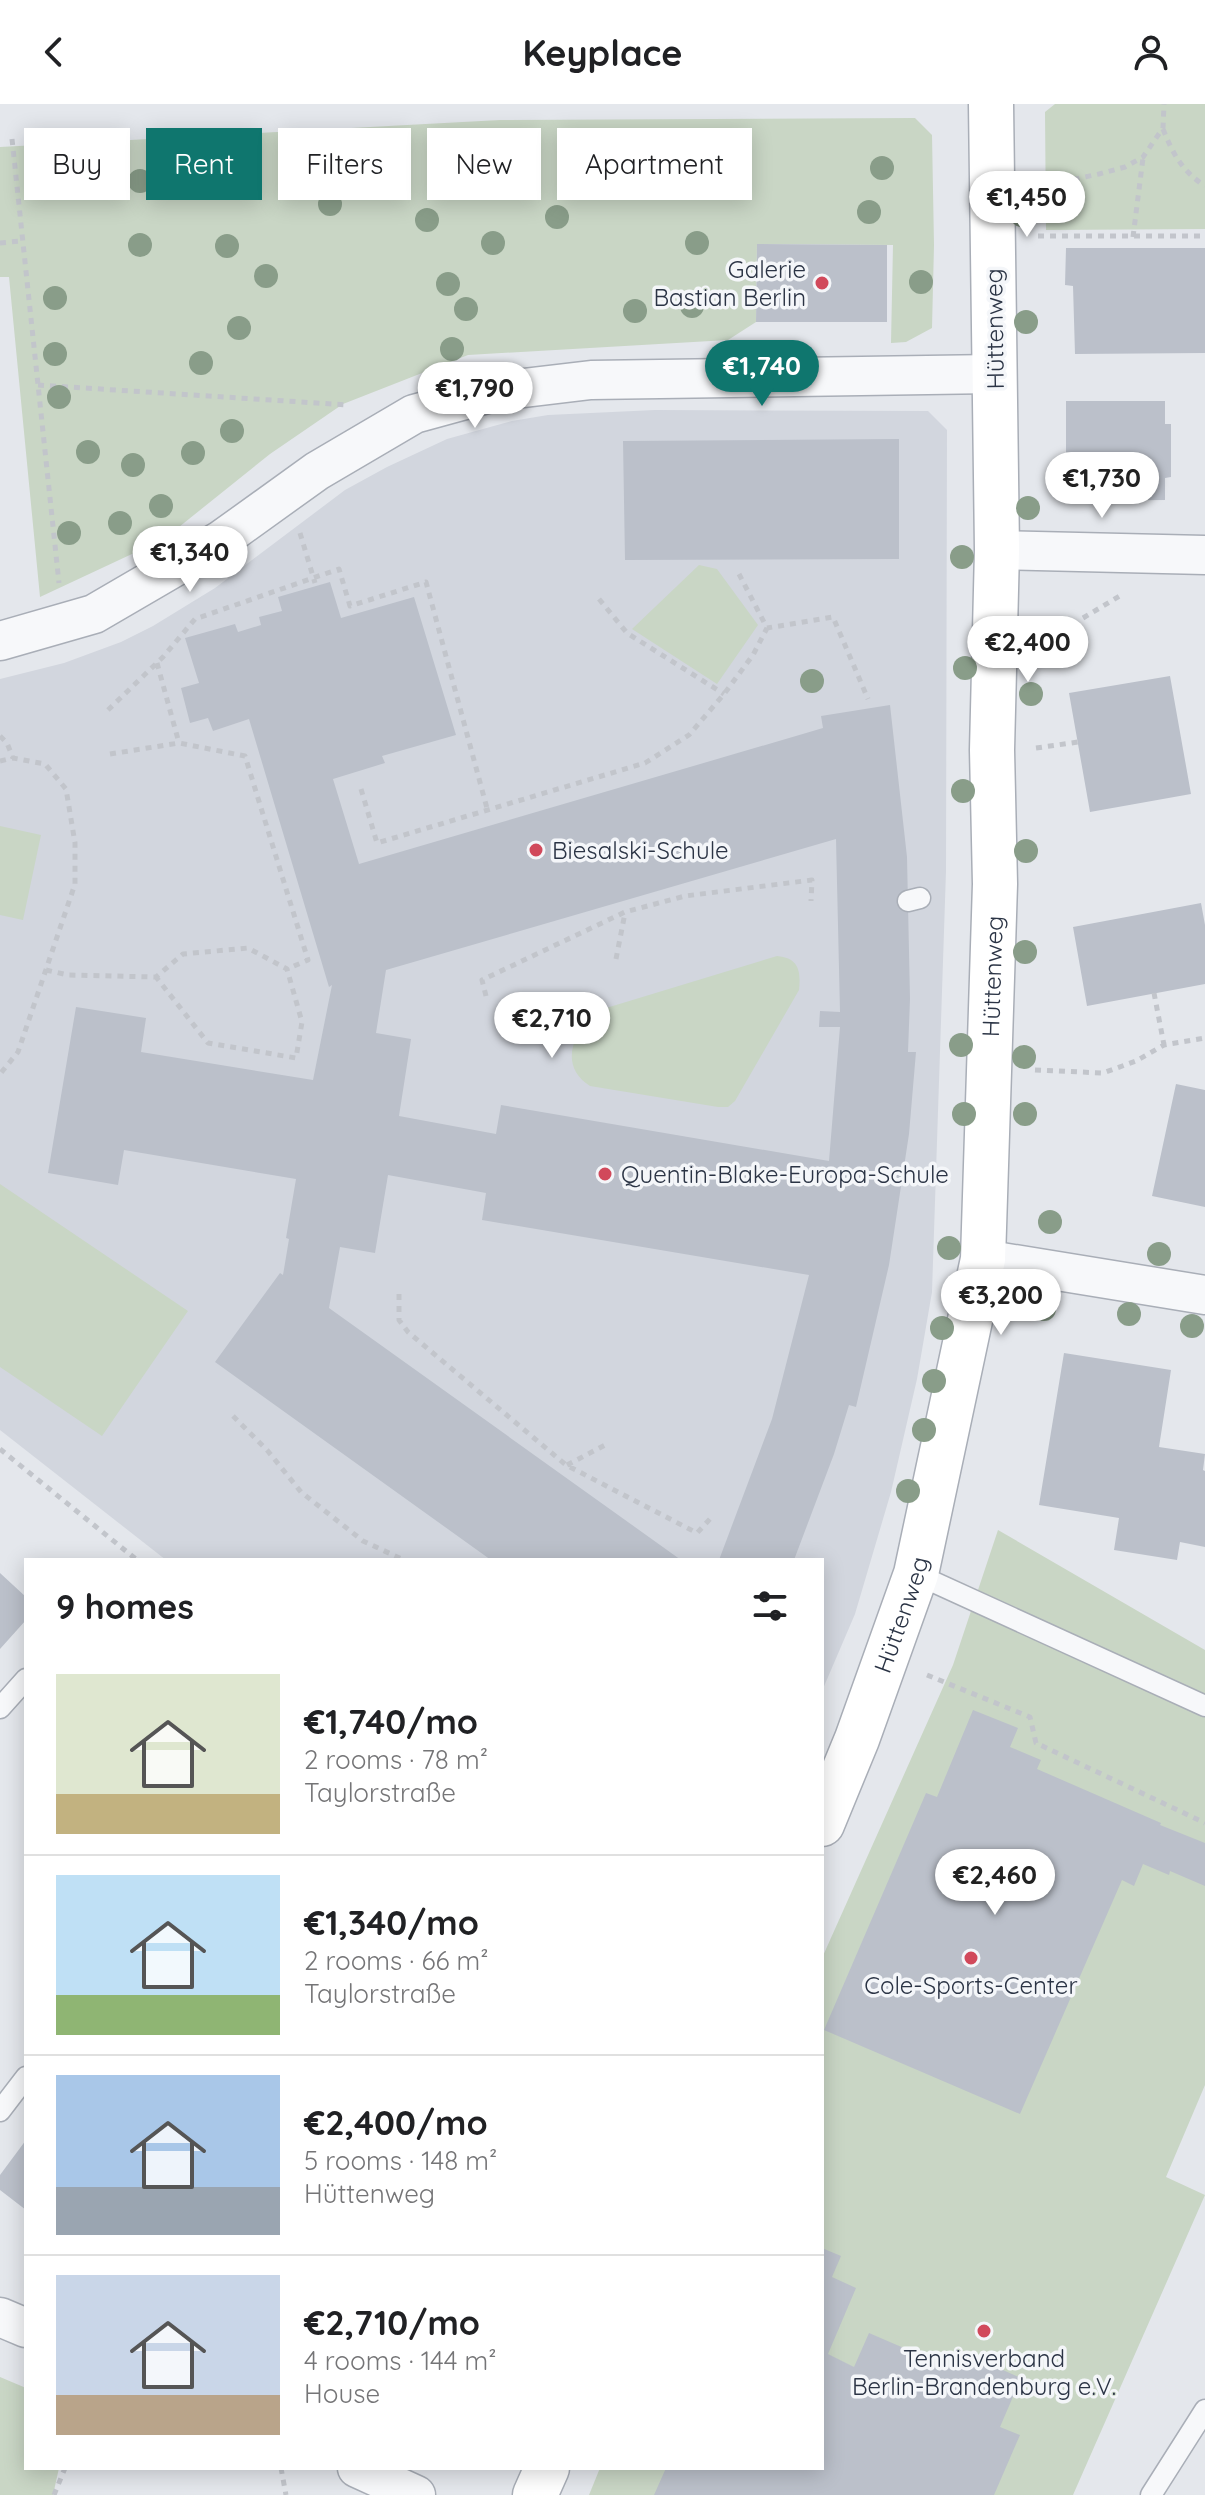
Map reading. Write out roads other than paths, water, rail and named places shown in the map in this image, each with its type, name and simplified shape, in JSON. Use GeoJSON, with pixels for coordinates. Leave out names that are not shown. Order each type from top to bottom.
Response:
{"type":"FeatureCollection","features":[{"type":"Feature","properties":{"kind":"main road","name":"Hüttenweg"},"geometry":{"type":"LineString","coordinates":[[824,1819],[857,1739],[916,1574],[983,1259],[995,884],[992,750],[997,550],[991,104]]}},
{"type":"Feature","properties":{"kind":"main road"},"geometry":{"type":"LineString","coordinates":[[535,2495],[546,2470]]}},
{"type":"Feature","properties":{"kind":"street"},"geometry":{"type":"LineString","coordinates":[[0,641],[94,614],[221,540],[317,471],[414,414],[498,391],[591,380],[994,374]]}},
{"type":"Feature","properties":{"kind":"street"},"geometry":{"type":"LineString","coordinates":[[997,550],[1205,555]]}},
{"type":"Feature","properties":{"kind":"street"},"geometry":{"type":"LineString","coordinates":[[983,1259],[1205,1295]]}},
{"type":"Feature","properties":{"kind":"street"},"geometry":{"type":"LineString","coordinates":[[0,2317],[24,2327]]}},
{"type":"Feature","properties":{"kind":"street"},"geometry":{"type":"LineString","coordinates":[[361,2470],[416,2495]]}},
{"type":"Feature","properties":{"kind":"lane"},"geometry":{"type":"LineString","coordinates":[[916,1574],[1205,1706]]}},
{"type":"Feature","properties":{"kind":"lane"},"geometry":{"type":"LineString","coordinates":[[0,1708],[24,1681]]}},
{"type":"Feature","properties":{"kind":"lane"},"geometry":{"type":"LineString","coordinates":[[0,2111],[24,2080]]}},
{"type":"Feature","properties":{"kind":"lane"},"geometry":{"type":"LineString","coordinates":[[1151,2495],[1205,2410]]}},
{"type":"Feature","properties":{"kind":"place","name":"Galerie Bastian Berlin"},"geometry":{"type":"Point","coordinates":[822,283]}},
{"type":"Feature","properties":{"kind":"place","name":"Biesalski-Schule"},"geometry":{"type":"Point","coordinates":[536,850]}},
{"type":"Feature","properties":{"kind":"place","name":"Quentin-Blake-Europa-Schule"},"geometry":{"type":"Point","coordinates":[605,1174]}},
{"type":"Feature","properties":{"kind":"place","name":"Cole-Sports-Center"},"geometry":{"type":"Point","coordinates":[971,1958]}},
{"type":"Feature","properties":{"kind":"place","name":"Tennisverband Berlin-Brandenburg e.V."},"geometry":{"type":"Point","coordinates":[984,2331]}}]}
